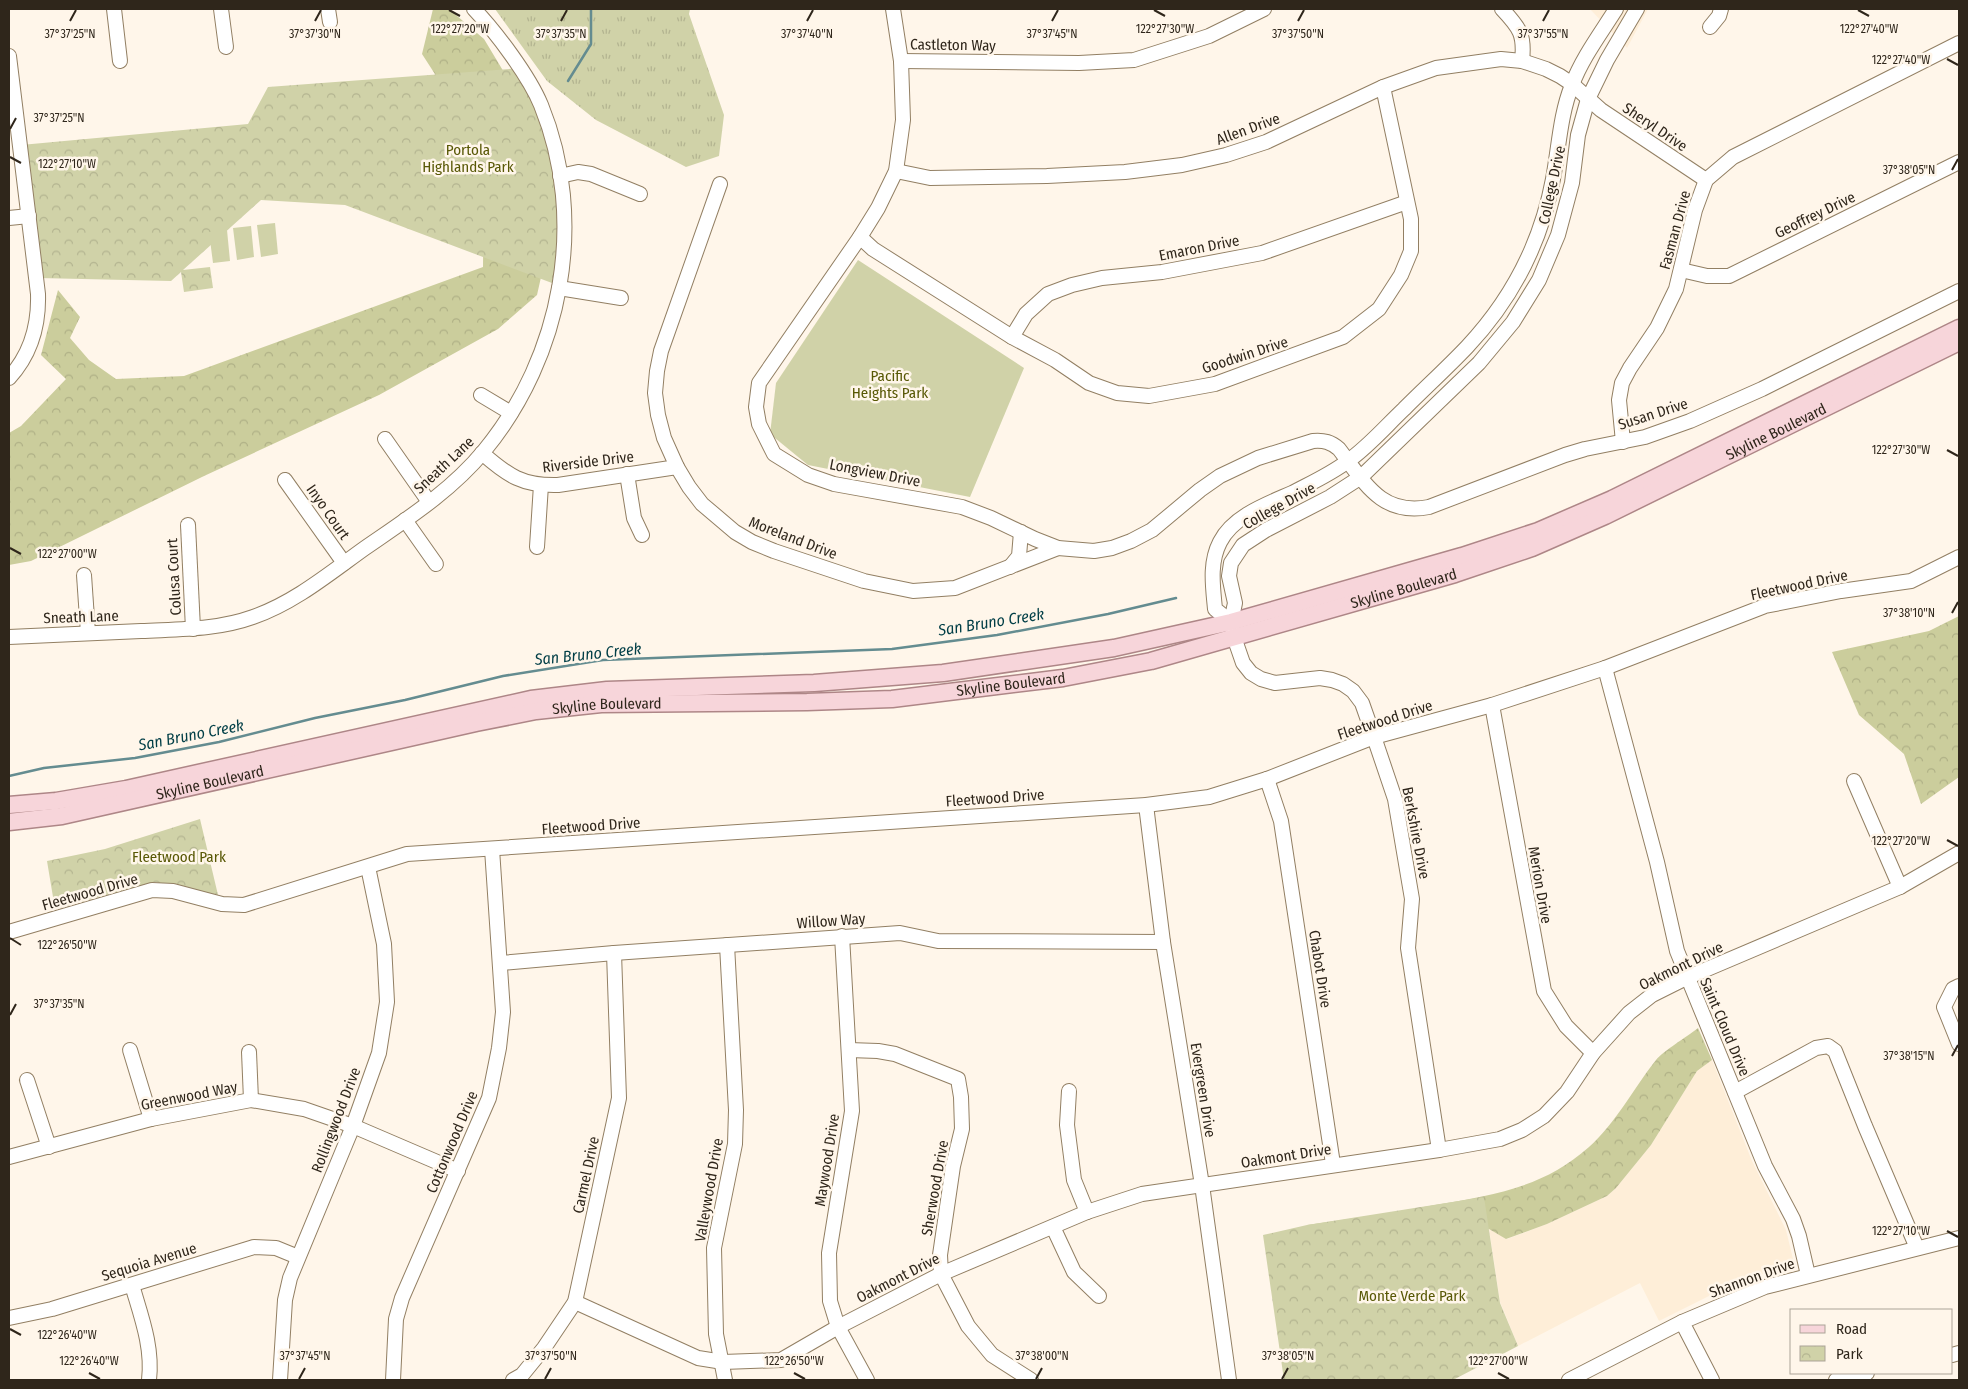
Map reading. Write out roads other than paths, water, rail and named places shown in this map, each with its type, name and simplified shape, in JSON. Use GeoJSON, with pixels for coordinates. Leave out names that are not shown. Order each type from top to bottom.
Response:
{"type":"FeatureCollection","features":[{"type":"Feature","properties":{"kind":"main road","name":"Skyline Boulevard"},"geometry":{"type":"LineString","coordinates":[[9,822],[42,820],[75,814],[536,711],[601,704],[845,701],[929,696],[1050,680],[1150,661],[1232,629],[1515,539],[1569,519],[1628,492],[1959,328]]}},
{"type":"Feature","properties":{"kind":"main road","name":"Skyline Boulevard"},"geometry":{"type":"LineString","coordinates":[[9,805],[56,802],[121,790],[531,699],[607,690],[814,683],[943,673],[1232,629],[1456,574],[1555,539],[1606,516],[1959,342]]}},
{"type":"Feature","properties":{"kind":"street"},"geometry":{"type":"LineString","coordinates":[[114,9],[120,61]]}},
{"type":"Feature","properties":{"kind":"street"},"geometry":{"type":"LineString","coordinates":[[221,9],[226,47]]}},
{"type":"Feature","properties":{"kind":"street","name":"Sneath Lane"},"geometry":{"type":"LineString","coordinates":[[9,637],[193,628],[234,623],[274,609],[308,589],[429,502],[466,472],[482,453],[511,413],[538,363],[559,288],[564,234],[560,176],[548,125],[540,102],[530,83],[474,9]]}},
{"type":"Feature","properties":{"kind":"street","name":"Longview Drive"},"geometry":{"type":"LineString","coordinates":[[893,9],[902,61],[903,120],[896,172],[878,208],[860,237],[760,383],[756,407],[758,424],[774,454],[808,475],[834,484],[960,507],[991,518],[1058,548],[1094,551],[1112,548],[1152,530],[1220,476],[1238,466],[1277,451],[1322,440],[1332,443],[1355,469]]}},
{"type":"Feature","properties":{"kind":"street","name":"Castleton Way"},"geometry":{"type":"LineString","coordinates":[[902,61],[1079,63],[1134,60],[1209,36],[1264,9]]}},
{"type":"Feature","properties":{"kind":"street"},"geometry":{"type":"LineString","coordinates":[[1502,9],[1515,22],[1524,42],[1522,61]]}},
{"type":"Feature","properties":{"kind":"street","name":"College Drive"},"geometry":{"type":"LineString","coordinates":[[1232,629],[1215,609],[1212,573],[1220,541],[1239,520],[1256,510],[1317,480],[1355,469],[1365,447],[1466,347],[1498,310],[1511,291],[1532,250],[1543,219],[1553,178],[1563,116],[1572,84],[1616,9]]}},
{"type":"Feature","properties":{"kind":"street","name":"College Drive"},"geometry":{"type":"LineString","coordinates":[[1232,629],[1235,603],[1229,576],[1231,563],[1243,545],[1266,530],[1330,497],[1355,469],[1479,363],[1498,342],[1528,300],[1549,258],[1566,210],[1572,183],[1578,135],[1588,99],[1607,60],[1638,9]]}},
{"type":"Feature","properties":{"kind":"street"},"geometry":{"type":"LineString","coordinates":[[1710,28],[1722,9]]}},
{"type":"Feature","properties":{"kind":"street","name":"Fasman Drive"},"geometry":{"type":"LineString","coordinates":[[1623,442],[1618,400],[1622,383],[1664,316],[1676,289],[1695,210],[1706,180],[1733,157],[1959,43]]}},
{"type":"Feature","properties":{"kind":"street"},"geometry":{"type":"LineString","coordinates":[[9,56],[12,111],[29,216],[38,294],[35,334],[26,354],[9,378]]}},
{"type":"Feature","properties":{"kind":"street","name":"Allen Drive"},"geometry":{"type":"LineString","coordinates":[[896,172],[930,178],[1037,177],[1125,172],[1182,165],[1226,155],[1266,142],[1383,87],[1436,68],[1480,61],[1501,59],[1522,61],[1546,69],[1572,84],[1588,99]]}},
{"type":"Feature","properties":{"kind":"street","name":"Goodwin Drive"},"geometry":{"type":"LineString","coordinates":[[860,237],[873,249],[1012,337],[1055,360],[1089,383],[1117,392],[1149,396],[1215,384],[1343,337],[1379,309],[1401,275],[1411,251],[1411,219],[1383,87]]}},
{"type":"Feature","properties":{"kind":"street","name":"Sheryl Drive"},"geometry":{"type":"LineString","coordinates":[[1588,99],[1600,110],[1706,180]]}},
{"type":"Feature","properties":{"kind":"street","name":"Geoffrey Drive"},"geometry":{"type":"LineString","coordinates":[[1681,270],[1706,276],[1729,276],[1959,162]]}},
{"type":"Feature","properties":{"kind":"street"},"geometry":{"type":"LineString","coordinates":[[560,176],[578,172],[591,174],[640,194]]}},
{"type":"Feature","properties":{"kind":"street","name":"Moreland Drive"},"geometry":{"type":"LineString","coordinates":[[720,184],[661,351],[655,393],[664,438],[689,487],[702,504],[735,532],[774,551],[864,581],[913,591],[955,588],[1058,548]]}},
{"type":"Feature","properties":{"kind":"street","name":"Emaron Drive"},"geometry":{"type":"LineString","coordinates":[[1012,337],[1026,314],[1048,294],[1072,285],[1102,278],[1162,272],[1262,253],[1407,202]]}},
{"type":"Feature","properties":{"kind":"street"},"geometry":{"type":"LineString","coordinates":[[9,218],[29,216]]}},
{"type":"Feature","properties":{"kind":"street"},"geometry":{"type":"LineString","coordinates":[[559,288],[621,298]]}},
{"type":"Feature","properties":{"kind":"street","name":"Susan Drive"},"geometry":{"type":"LineString","coordinates":[[1355,469],[1376,495],[1387,503],[1400,508],[1414,510],[1429,507],[1585,449],[1623,442],[1674,427],[1742,398],[1959,291]]}},
{"type":"Feature","properties":{"kind":"street"},"geometry":{"type":"LineString","coordinates":[[481,395],[511,413]]}},
{"type":"Feature","properties":{"kind":"street"},"geometry":{"type":"LineString","coordinates":[[385,439],[429,502]]}},
{"type":"Feature","properties":{"kind":"street","name":"Riverside Drive"},"geometry":{"type":"LineString","coordinates":[[482,453],[512,477],[541,485],[558,485],[677,466]]}},
{"type":"Feature","properties":{"kind":"street"},"geometry":{"type":"LineString","coordinates":[[627,474],[634,518],[642,536]]}},
{"type":"Feature","properties":{"kind":"street","name":"Inyo Court"},"geometry":{"type":"LineString","coordinates":[[285,480],[344,563]]}},
{"type":"Feature","properties":{"kind":"street"},"geometry":{"type":"LineString","coordinates":[[537,547],[541,485]]}},
{"type":"Feature","properties":{"kind":"street"},"geometry":{"type":"LineString","coordinates":[[405,520],[436,564]]}},
{"type":"Feature","properties":{"kind":"street","name":"Colusa Court"},"geometry":{"type":"LineString","coordinates":[[188,525],[193,628]]}},
{"type":"Feature","properties":{"kind":"street"},"geometry":{"type":"LineString","coordinates":[[1010,567],[1019,556],[1021,532]]}},
{"type":"Feature","properties":{"kind":"street","name":"Fleetwood Drive"},"geometry":{"type":"LineString","coordinates":[[9,932],[152,890],[174,891],[222,904],[244,905],[407,854],[1146,804],[1209,797],[1267,779],[1374,737],[1492,705],[1605,668],[1765,606],[1841,591],[1911,581],[1959,557]]}},
{"type":"Feature","properties":{"kind":"street"},"geometry":{"type":"LineString","coordinates":[[84,575],[88,633]]}},
{"type":"Feature","properties":{"kind":"street","name":"Berkshire Drive"},"geometry":{"type":"LineString","coordinates":[[1232,629],[1243,663],[1251,673],[1261,679],[1275,683],[1320,678],[1332,680],[1343,684],[1352,691],[1362,704],[1395,798],[1412,899],[1408,948],[1439,1150]]}},
{"type":"Feature","properties":{"kind":"street","name":"Saint Cloud Drive"},"geometry":{"type":"LineString","coordinates":[[1605,668],[1657,862],[1677,951],[1686,978],[1765,1166],[1799,1236],[1808,1275]]}},
{"type":"Feature","properties":{"kind":"street","name":"Merion Drive"},"geometry":{"type":"LineString","coordinates":[[1492,705],[1544,991],[1566,1026],[1593,1053]]}},
{"type":"Feature","properties":{"kind":"street","name":"Chabot Drive"},"geometry":{"type":"LineString","coordinates":[[1267,779],[1280,821],[1333,1164]]}},
{"type":"Feature","properties":{"kind":"street"},"geometry":{"type":"LineString","coordinates":[[1854,781],[1900,887]]}},
{"type":"Feature","properties":{"kind":"street","name":"Evergreen Drive"},"geometry":{"type":"LineString","coordinates":[[1146,804],[1163,942],[1202,1185],[1229,1380]]}},
{"type":"Feature","properties":{"kind":"street","name":"Cottonwood Drive"},"geometry":{"type":"LineString","coordinates":[[393,1380],[396,1319],[402,1298],[489,1098],[500,1048],[503,1012],[492,849]]}},
{"type":"Feature","properties":{"kind":"street","name":"Oakmont Drive"},"geometry":{"type":"LineString","coordinates":[[575,1302],[698,1358],[723,1362],[781,1360],[838,1327],[941,1274],[1087,1212],[1142,1194],[1333,1164],[1439,1150],[1500,1139],[1522,1130],[1544,1116],[1567,1092],[1593,1053],[1629,1013],[1652,995],[1686,978],[1900,887],[1959,853]]}},
{"type":"Feature","properties":{"kind":"street","name":"Rollingwood Drive"},"geometry":{"type":"LineString","coordinates":[[280,1380],[285,1300],[290,1278],[353,1126],[379,1053],[387,1002],[384,944],[368,867]]}},
{"type":"Feature","properties":{"kind":"street","name":"Willow Way"},"geometry":{"type":"LineString","coordinates":[[500,963],[900,933],[938,941],[1163,942]]}},
{"type":"Feature","properties":{"kind":"street","name":"Maywood Drive"},"geometry":{"type":"LineString","coordinates":[[842,936],[852,1111],[829,1253],[830,1301],[838,1327],[867,1380]]}},
{"type":"Feature","properties":{"kind":"street","name":"Valleywood Drive"},"geometry":{"type":"LineString","coordinates":[[726,1380],[716,1334],[714,1248],[735,1144],[736,1110],[727,945]]}},
{"type":"Feature","properties":{"kind":"street","name":"Carmel Drive"},"geometry":{"type":"LineString","coordinates":[[513,1380],[522,1375],[544,1348],[575,1302],[619,1098],[614,953]]}},
{"type":"Feature","properties":{"kind":"street"},"geometry":{"type":"LineString","coordinates":[[1959,986],[1953,989],[1944,1007],[1959,1044]]}},
{"type":"Feature","properties":{"kind":"street"},"geometry":{"type":"LineString","coordinates":[[1735,1092],[1816,1048],[1828,1046],[1834,1051],[1917,1248]]}},
{"type":"Feature","properties":{"kind":"street"},"geometry":{"type":"LineString","coordinates":[[130,1050],[151,1119]]}},
{"type":"Feature","properties":{"kind":"street","name":"Sherwood Drive"},"geometry":{"type":"LineString","coordinates":[[849,1050],[878,1051],[895,1054],[958,1079],[961,1097],[962,1129],[953,1166],[942,1237],[940,1255],[941,1274],[968,1326],[992,1355],[1031,1380]]}},
{"type":"Feature","properties":{"kind":"street"},"geometry":{"type":"LineString","coordinates":[[249,1052],[251,1100]]}},
{"type":"Feature","properties":{"kind":"street"},"geometry":{"type":"LineString","coordinates":[[27,1080],[49,1147]]}},
{"type":"Feature","properties":{"kind":"street"},"geometry":{"type":"LineString","coordinates":[[1069,1091],[1067,1125],[1074,1180],[1087,1212]]}},
{"type":"Feature","properties":{"kind":"street","name":"Greenwood Way"},"geometry":{"type":"LineString","coordinates":[[9,1157],[151,1119],[251,1100],[304,1109],[353,1126],[458,1171]]}},
{"type":"Feature","properties":{"kind":"street"},"geometry":{"type":"LineString","coordinates":[[1053,1227],[1074,1272],[1099,1296]]}},
{"type":"Feature","properties":{"kind":"street","name":"Shannon Drive"},"geometry":{"type":"LineString","coordinates":[[1569,1380],[1682,1322],[1765,1287],[1959,1238]]}},
{"type":"Feature","properties":{"kind":"street","name":"Sequoia Avenue"},"geometry":{"type":"LineString","coordinates":[[9,1318],[52,1309],[254,1247],[276,1248],[298,1257]]}},
{"type":"Feature","properties":{"kind":"street"},"geometry":{"type":"LineString","coordinates":[[132,1285],[148,1342],[151,1365],[149,1380]]}},
{"type":"Feature","properties":{"kind":"street"},"geometry":{"type":"LineString","coordinates":[[1682,1322],[1712,1380]]}},
{"type":"Feature","properties":{"kind":"street"},"geometry":{"type":"LineString","coordinates":[[1836,1380],[1863,1374]]}},
{"type":"Feature","properties":{"kind":"waterway","name":"San Bruno Creek"},"geometry":{"type":"LineString","coordinates":[[568,81],[591,44],[591,9]]}},
{"type":"Feature","properties":{"kind":"waterway","name":"San Bruno Creek"},"geometry":{"type":"LineString","coordinates":[[9,776],[44,768],[135,758],[219,742],[315,718],[405,700],[503,676],[603,660],[892,649],[997,635],[1108,614],[1176,598]]}},
{"type":"Feature","properties":{"kind":"park label","name":"Portola Highlands Park"},"geometry":{"type":"Point","coordinates":[468,158]}},
{"type":"Feature","properties":{"kind":"park label","name":"Pacific Heights Park"},"geometry":{"type":"Point","coordinates":[890,384]}},
{"type":"Feature","properties":{"kind":"park label","name":"Fleetwood Park"},"geometry":{"type":"Point","coordinates":[179,857]}},
{"type":"Feature","properties":{"kind":"park label","name":"Monte Verde Park"},"geometry":{"type":"Point","coordinates":[1412,1296]}}]}
